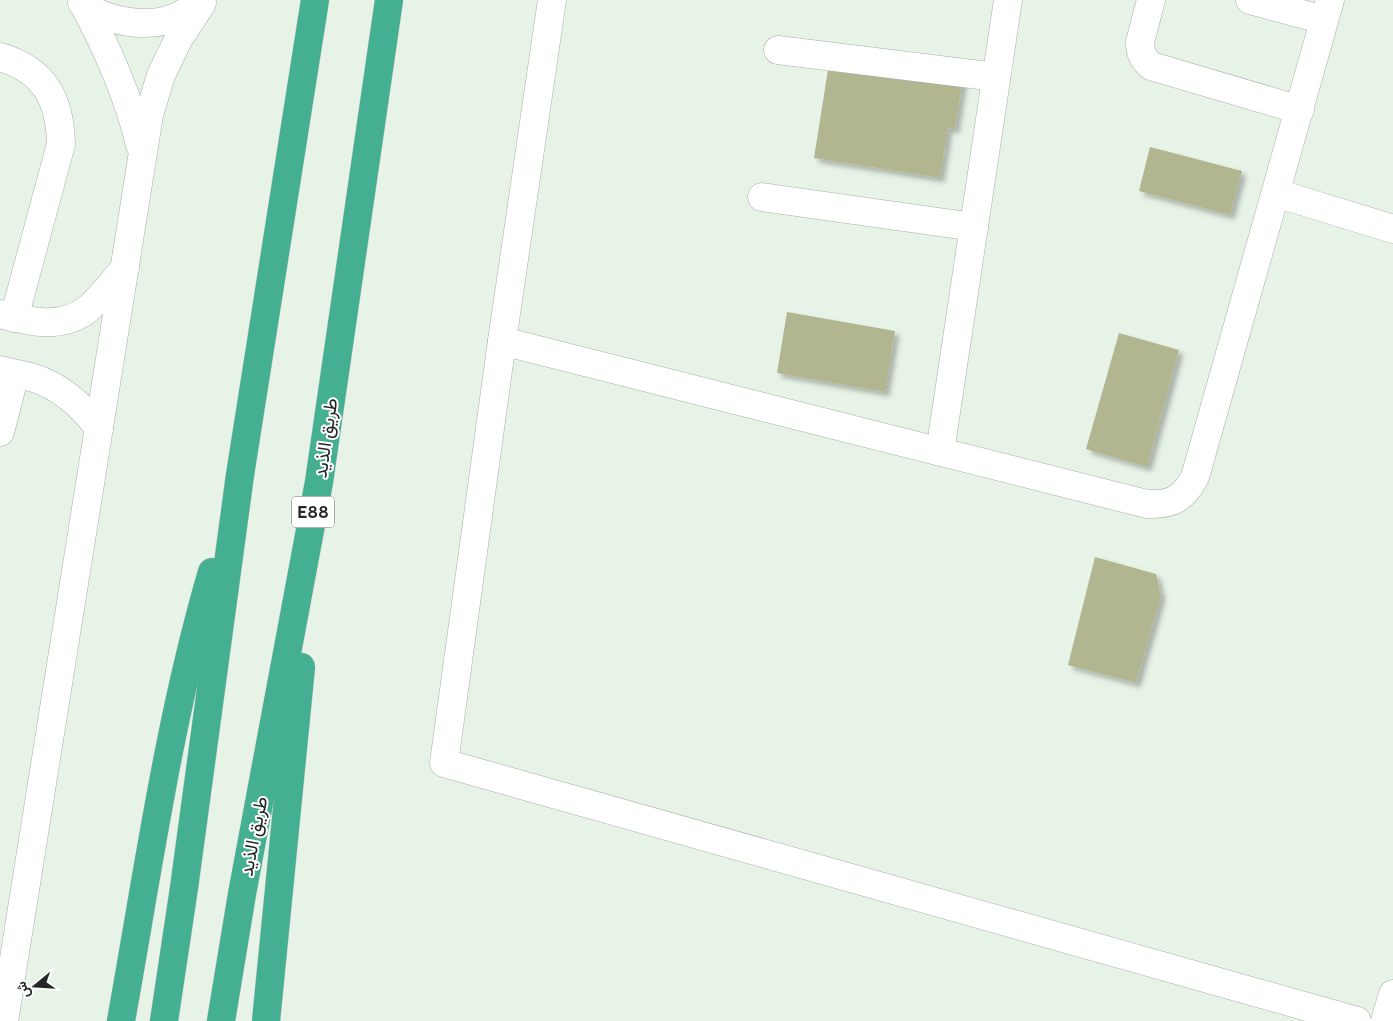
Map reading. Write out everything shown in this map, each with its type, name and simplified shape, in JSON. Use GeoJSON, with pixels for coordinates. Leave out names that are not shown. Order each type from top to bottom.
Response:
{"type":"FeatureCollection","features":[{"type":"Feature","properties":{"kind":"highway","name":"طريق الذيد"},"geometry":{"type":"LineString","coordinates":[[221,1021],[244,884],[319,482],[389,0]]}},
{"type":"Feature","properties":{"kind":"highway"},"geometry":{"type":"LineString","coordinates":[[164,1021],[240,475],[314,2]]}},
{"type":"Feature","properties":{"kind":"highway"},"geometry":{"type":"LineString","coordinates":[[121,1021],[162,791],[184,685],[210,579],[240,475]]}},
{"type":"Feature","properties":{"kind":"highway"},"geometry":{"type":"LineString","coordinates":[[266,1021],[319,482]]}},
{"type":"Feature","properties":{"kind":"street"},"geometry":{"type":"LineString","coordinates":[[552,0],[502,341],[444,763],[1357,1021]]}},
{"type":"Feature","properties":{"kind":"street"},"geometry":{"type":"LineString","coordinates":[[940,452],[1008,0]]}},
{"type":"Feature","properties":{"kind":"street"},"geometry":{"type":"LineString","coordinates":[[1151,0],[1140,42],[1142,56],[1151,66],[1300,110]]}},
{"type":"Feature","properties":{"kind":"street"},"geometry":{"type":"LineString","coordinates":[[502,341],[1147,504],[1162,505],[1176,500],[1188,490],[1195,477],[1327,10],[1250,0]]}},
{"type":"Feature","properties":{"kind":"street"},"geometry":{"type":"LineString","coordinates":[[82,2],[112,19],[143,24],[174,18],[204,1]]}},
{"type":"Feature","properties":{"kind":"street"},"geometry":{"type":"LineString","coordinates":[[4,1021],[149,115],[161,75],[179,38],[204,1]]}},
{"type":"Feature","properties":{"kind":"street"},"geometry":{"type":"LineString","coordinates":[[82,2],[103,40],[120,78],[133,116],[143,156]]}},
{"type":"Feature","properties":{"kind":"street"},"geometry":{"type":"LineString","coordinates":[[778,50],[996,77]]}},
{"type":"Feature","properties":{"kind":"street"},"geometry":{"type":"LineString","coordinates":[[0,57],[13,61],[31,72],[45,86],[56,104],[61,124],[61,144],[7,316],[46,323],[69,320],[88,308],[125,268]]}},
{"type":"Feature","properties":{"kind":"street"},"geometry":{"type":"LineString","coordinates":[[1276,193],[1393,228]]}},
{"type":"Feature","properties":{"kind":"street"},"geometry":{"type":"LineString","coordinates":[[762,197],[974,227]]}},
{"type":"Feature","properties":{"kind":"street"},"geometry":{"type":"LineString","coordinates":[[0,432],[8,372],[35,379],[66,394],[86,411],[99,428]]}},
{"type":"Feature","properties":{"kind":"street"},"geometry":{"type":"LineString","coordinates":[[1385,1021],[1393,994]]}},
{"type":"Feature","properties":{"kind":"building"},"geometry":{"type":"Polygon","coordinates":[[[830,57],[963,78],[955,129],[948,128],[940,178],[814,158],[830,57]]]}},
{"type":"Feature","properties":{"kind":"building"},"geometry":{"type":"Polygon","coordinates":[[[1150,147],[1242,171],[1230,215],[1139,191],[1150,147]]]}},
{"type":"Feature","properties":{"kind":"building"},"geometry":{"type":"Polygon","coordinates":[[[787,312],[895,331],[885,392],[777,373],[787,312]]]}},
{"type":"Feature","properties":{"kind":"building"},"geometry":{"type":"Polygon","coordinates":[[[1119,333],[1179,350],[1147,467],[1086,449],[1119,333]]]}},
{"type":"Feature","properties":{"kind":"building"},"geometry":{"type":"Polygon","coordinates":[[[1095,557],[1156,574],[1161,596],[1136,683],[1068,665],[1095,557]]]}}]}
